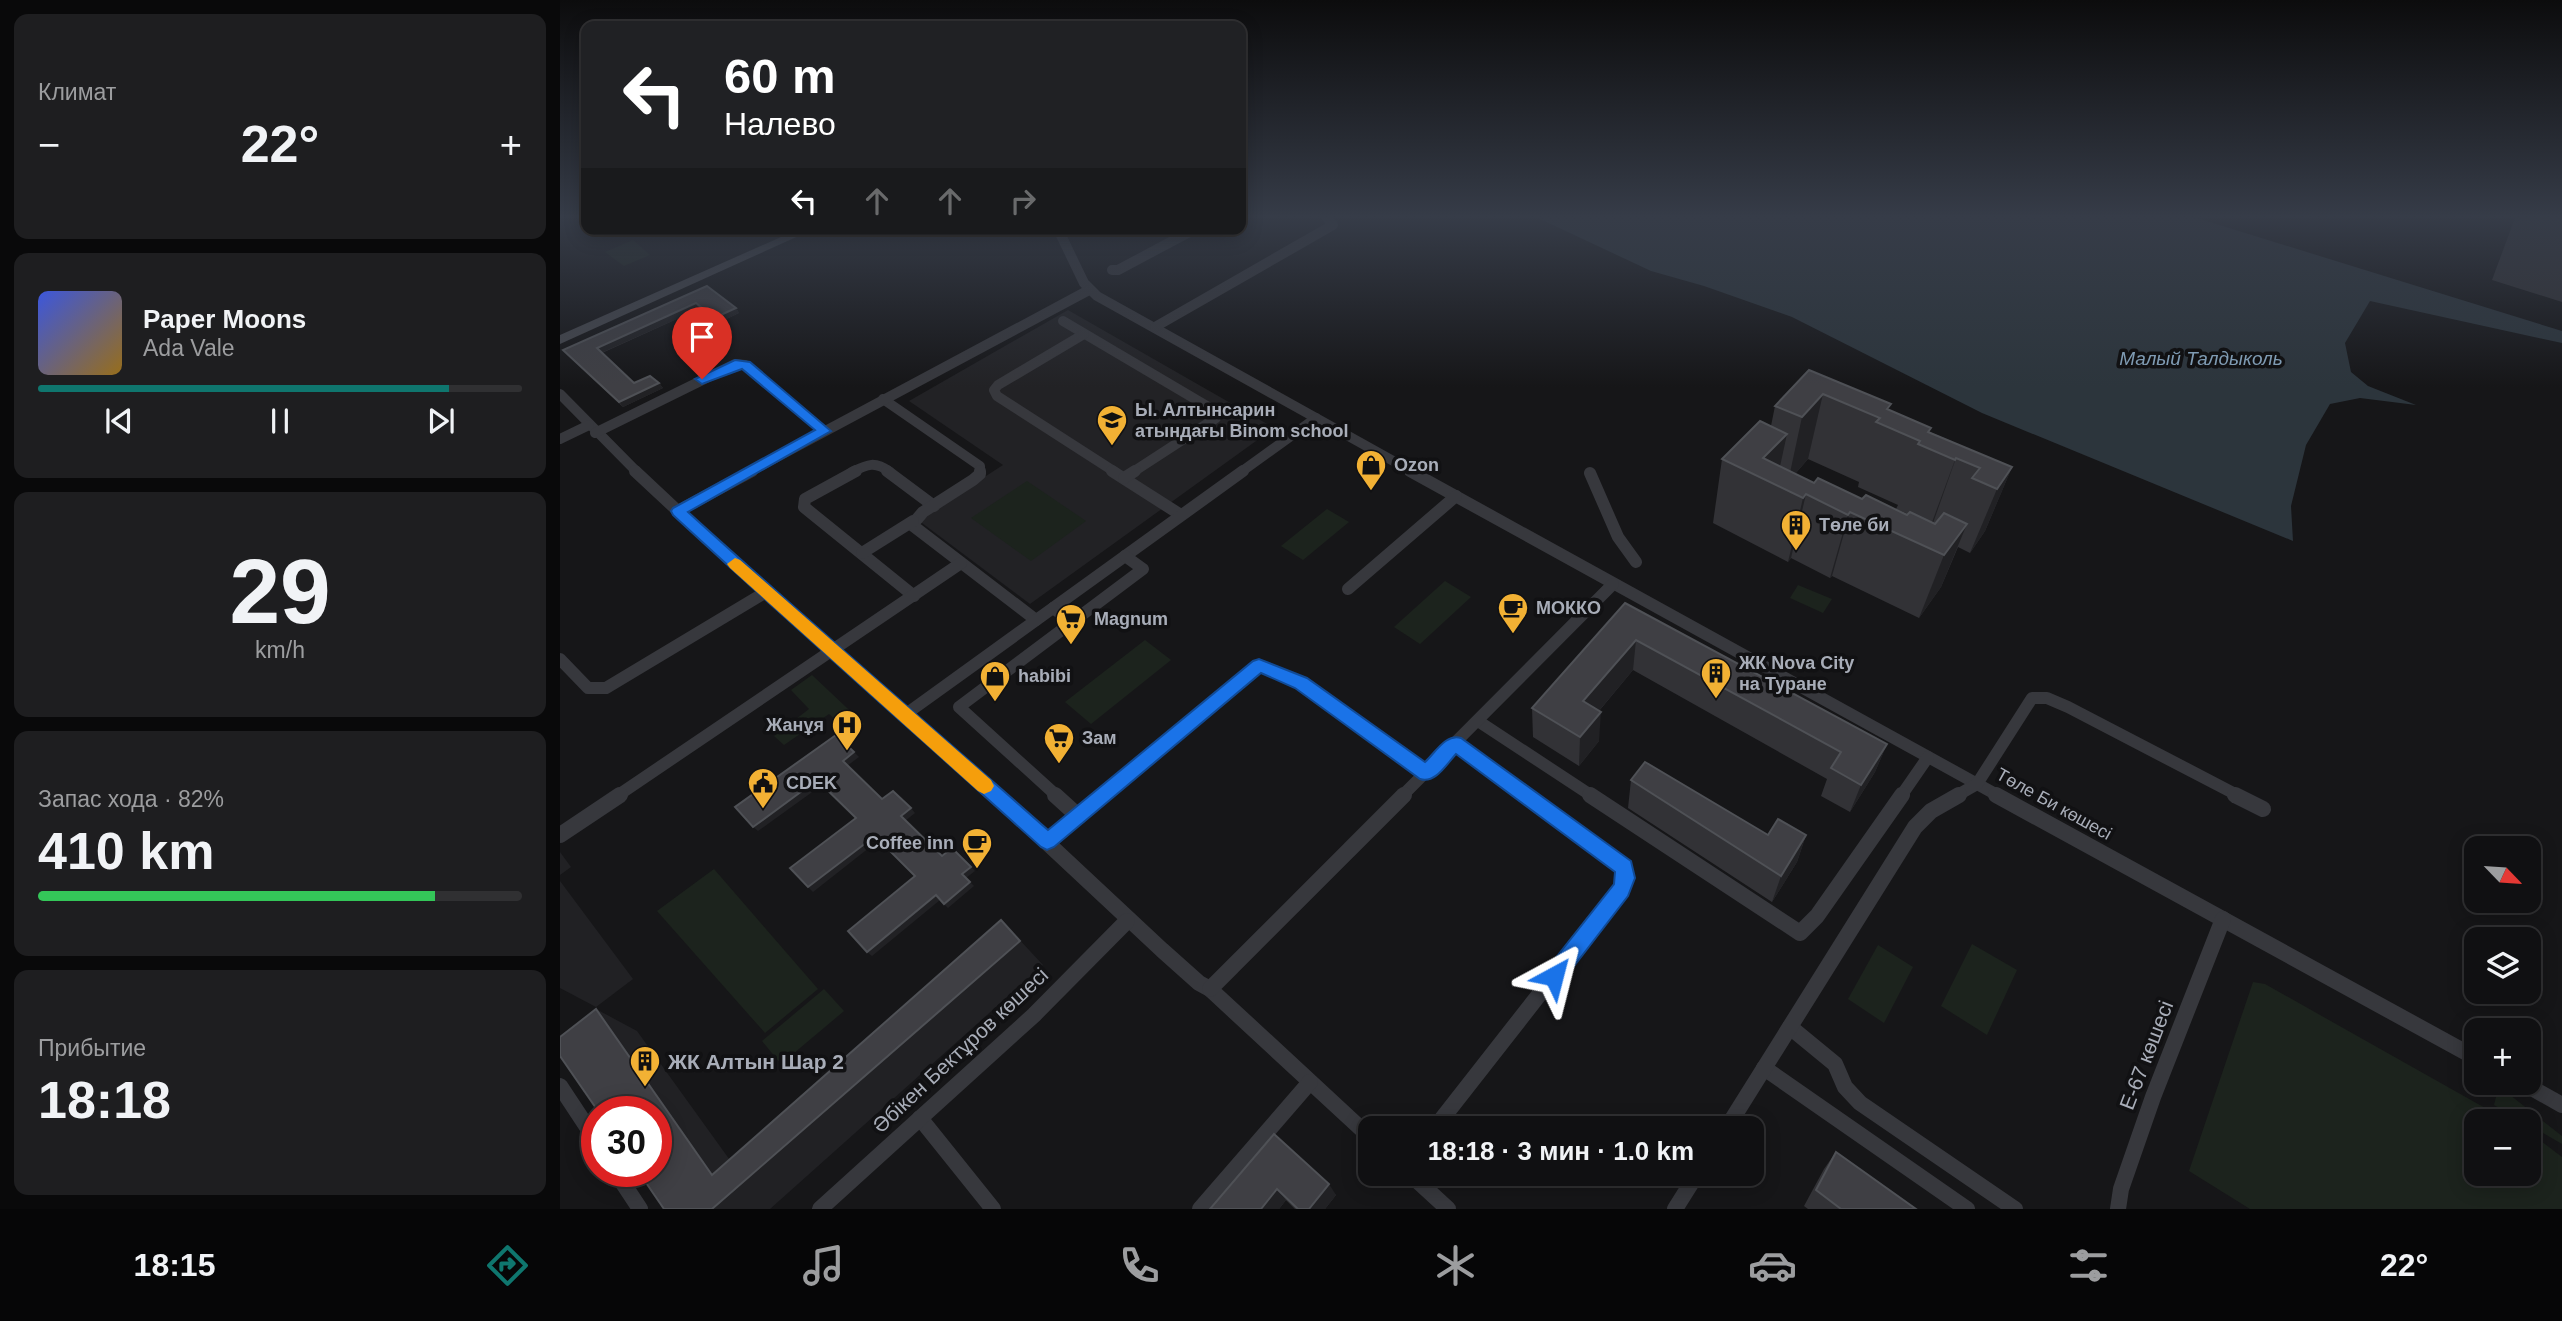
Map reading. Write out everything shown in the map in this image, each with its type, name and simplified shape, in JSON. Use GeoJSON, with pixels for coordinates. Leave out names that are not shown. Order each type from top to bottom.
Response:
{"type":"FeatureCollection","features":[{"type":"Feature","properties":{"kind":"street"},"geometry":{"type":"LineString","coordinates":[[560,341],[707,274]]}},
{"type":"Feature","properties":{"kind":"street"},"geometry":{"type":"LineString","coordinates":[[1081,274],[1089,290],[1613,584],[1210,989]]}},
{"type":"Feature","properties":{"kind":"street"},"geometry":{"type":"LineString","coordinates":[[1155,327],[1247,274]]}},
{"type":"Feature","properties":{"kind":"street"},"geometry":{"type":"LineString","coordinates":[[678,511],[1089,290]]}},
{"type":"Feature","properties":{"kind":"street"},"geometry":{"type":"LineString","coordinates":[[1063,321],[1217,412],[1216,418],[1124,478]]}},
{"type":"Feature","properties":{"kind":"street"},"geometry":{"type":"LineString","coordinates":[[1084,334],[995,390],[997,396],[1181,515]]}},
{"type":"Feature","properties":{"kind":"street"},"geometry":{"type":"LineString","coordinates":[[560,439],[592,429],[735,364],[745,365],[824,431]]}},
{"type":"Feature","properties":{"kind":"street"},"geometry":{"type":"LineString","coordinates":[[560,394],[592,429],[766,592],[1047,841],[1127,921],[1199,983],[1210,989],[1358,1126]]}},
{"type":"Feature","properties":{"kind":"street"},"geometry":{"type":"LineString","coordinates":[[862,553],[971,483],[980,474],[980,466],[883,399]]}},
{"type":"Feature","properties":{"kind":"street"},"geometry":{"type":"LineString","coordinates":[[906,714],[1316,418]]}},
{"type":"Feature","properties":{"kind":"street"},"geometry":{"type":"LineString","coordinates":[[914,596],[804,507],[805,499],[853,469],[869,463],[880,465],[934,506]]}},
{"type":"Feature","properties":{"kind":"street"},"geometry":{"type":"LineString","coordinates":[[1590,473],[1618,537],[1636,562]]}},
{"type":"Feature","properties":{"kind":"street"},"geometry":{"type":"LineString","coordinates":[[1348,589],[1456,496]]}},
{"type":"Feature","properties":{"kind":"street"},"geometry":{"type":"LineString","coordinates":[[913,521],[912,525],[916,530],[1036,620]]}},
{"type":"Feature","properties":{"kind":"street"},"geometry":{"type":"LineString","coordinates":[[1077,815],[959,708],[1143,569],[1125,556]]}},
{"type":"Feature","properties":{"kind":"street"},"geometry":{"type":"LineString","coordinates":[[560,835],[961,563]]}},
{"type":"Feature","properties":{"kind":"street","name":"Төле Би көшесі"},"geometry":{"type":"LineString","coordinates":[[1613,584],[2464,1051]]}},
{"type":"Feature","properties":{"kind":"street"},"geometry":{"type":"LineString","coordinates":[[560,659],[588,688],[606,688],[766,592]]}},
{"type":"Feature","properties":{"kind":"street"},"geometry":{"type":"LineString","coordinates":[[1054,608],[1072,622]]}},
{"type":"Feature","properties":{"kind":"street"},"geometry":{"type":"LineString","coordinates":[[1047,841],[1259,666],[1301,683],[1426,773]]}},
{"type":"Feature","properties":{"kind":"street"},"geometry":{"type":"LineString","coordinates":[[1734,1116],[1915,827],[1931,811],[1977,784],[2032,698],[2040,697],[2068,707],[2263,809]]}},
{"type":"Feature","properties":{"kind":"street"},"geometry":{"type":"LineString","coordinates":[[1478,721],[1800,933],[1817,916],[1928,757]]}},
{"type":"Feature","properties":{"kind":"street"},"geometry":{"type":"LineString","coordinates":[[1444,1116],[1621,890],[1626,872],[1455,744]]}},
{"type":"Feature","properties":{"kind":"street","name":"Е-67 көшесі"},"geometry":{"type":"LineString","coordinates":[[2118,1209],[2121,1189],[2153,1097],[2223,919]]}},
{"type":"Feature","properties":{"kind":"street","name":"Әбікен Бектұров көшесі"},"geometry":{"type":"LineString","coordinates":[[820,1209],[1034,1016],[1127,921]]}},
{"type":"Feature","properties":{"kind":"street"},"geometry":{"type":"LineString","coordinates":[[1790,1027],[1835,1064],[1844,1087],[1860,1103],[2015,1209]]}},
{"type":"Feature","properties":{"kind":"street"},"geometry":{"type":"LineString","coordinates":[[1764,1068],[1966,1209]]}},
{"type":"Feature","properties":{"kind":"street"},"geometry":{"type":"LineString","coordinates":[[1200,1209],[1310,1082]]}},
{"type":"Feature","properties":{"kind":"street"},"geometry":{"type":"LineString","coordinates":[[560,1086],[581,1118]]}},
{"type":"Feature","properties":{"kind":"street"},"geometry":{"type":"LineString","coordinates":[[2541,1093],[2562,1105]]}},
{"type":"Feature","properties":{"kind":"street"},"geometry":{"type":"LineString","coordinates":[[920,1118],[993,1209]]}},
{"type":"Feature","properties":{"kind":"street"},"geometry":{"type":"LineString","coordinates":[[1423,1186],[1448,1209]]}},
{"type":"Feature","properties":{"kind":"street"},"geometry":{"type":"LineString","coordinates":[[1675,1209],[1689,1186]]}},
{"type":"Feature","properties":{"kind":"street"},"geometry":{"type":"LineString","coordinates":[[626,1187],[640,1209]]}},
{"type":"Feature","properties":{"kind":"shaded area","name":"Ы. Алтынсарин атындағы Binom school"},"geometry":{"type":"Polygon","coordinates":[[[1068,310],[1274,428],[1030,604],[918,520],[1003,465],[909,401],[1068,310]]]}},
{"type":"Feature","properties":{"kind":"shaded area"},"geometry":{"type":"Polygon","coordinates":[[[1027,481],[1086,521],[1031,561],[971,518],[1027,481]]]}},
{"type":"Feature","properties":{"kind":"shaded area"},"geometry":{"type":"Polygon","coordinates":[[[1327,509],[1349,522],[1303,560],[1281,546],[1327,509]]]}},
{"type":"Feature","properties":{"kind":"shaded area"},"geometry":{"type":"Polygon","coordinates":[[[1445,581],[1471,597],[1420,644],[1394,627],[1445,581]]]}},
{"type":"Feature","properties":{"kind":"shaded area"},"geometry":{"type":"Polygon","coordinates":[[[1798,585],[1832,599],[1823,613],[1790,598],[1798,585]]]}},
{"type":"Feature","properties":{"kind":"shaded area"},"geometry":{"type":"Polygon","coordinates":[[[1145,640],[1171,660],[1091,724],[1065,702],[1145,640]]]}},
{"type":"Feature","properties":{"kind":"shaded area"},"geometry":{"type":"Polygon","coordinates":[[[812,675],[864,724],[851,733],[829,714],[784,745],[774,736],[809,709],[791,690],[812,675]]]}},
{"type":"Feature","properties":{"kind":"shaded area"},"geometry":{"type":"Polygon","coordinates":[[[714,869],[818,989],[765,1033],[657,911],[714,869]]]}},
{"type":"Feature","properties":{"kind":"shaded area"},"geometry":{"type":"Polygon","coordinates":[[[1972,944],[2017,970],[1987,1035],[1941,1006],[1972,944]]]}},
{"type":"Feature","properties":{"kind":"shaded area"},"geometry":{"type":"Polygon","coordinates":[[[1878,945],[1913,967],[1884,1023],[1848,999],[1878,945]]]}},
{"type":"Feature","properties":{"kind":"shaded area"},"geometry":{"type":"Polygon","coordinates":[[[2253,982],[2265,984],[2487,1109],[2464,1109],[2464,1186],[2541,1186],[2541,1141],[2562,1157],[2562,1209],[2250,1209],[2189,1171],[2253,982]]]}},
{"type":"Feature","properties":{"kind":"shaded area"},"geometry":{"type":"Polygon","coordinates":[[[824,989],[844,1011],[781,1064],[762,1041],[824,989]]]}},
{"type":"Feature","properties":{"kind":"shaded area"},"geometry":{"type":"Polygon","coordinates":[[[2496,1095],[2510,1095],[2528,1109],[2501,1109],[2494,1105],[2496,1095]]]}},
{"type":"Feature","properties":{"kind":"shaded area"},"geometry":{"type":"Polygon","coordinates":[[[2541,1119],[2562,1136],[2562,1144],[2541,1132],[2541,1119]]]}},
{"type":"Feature","properties":{"kind":"water","name":"Малый Талдыколь"},"geometry":{"type":"Polygon","coordinates":[[[1663,274],[2379,274],[2562,331],[2562,343],[2370,301],[2345,343],[2351,372],[2368,386],[2416,405],[2360,398],[2330,404],[2306,445],[2291,506],[2293,541],[1982,413],[1792,317],[1663,274]]]}},
{"type":"Feature","properties":{"kind":"building"},"geometry":{"type":"Polygon","coordinates":[[[707,286],[736,308],[714,318],[696,303],[597,348],[634,383],[650,376],[659,383],[619,402],[563,350],[707,286]]]}},
{"type":"Feature","properties":{"kind":"building"},"geometry":{"type":"Polygon","coordinates":[[[1809,370],[1891,404],[1887,409],[1931,428],[1928,432],[2012,467],[1997,489],[1972,478],[1980,468],[1918,444],[1920,441],[1876,422],[1880,418],[1823,394],[1802,417],[1775,406],[1809,370]]]}},
{"type":"Feature","properties":{"kind":"building"},"geometry":{"type":"Polygon","coordinates":[[[1760,421],[1787,434],[1763,458],[1814,483],[1818,478],[1862,499],[1866,495],[1907,515],[1910,512],[1935,524],[1944,513],[1967,524],[1944,555],[1850,512],[1848,515],[1806,494],[1803,498],[1722,459],[1760,421]]]}},
{"type":"Feature","properties":{"kind":"building"},"geometry":{"type":"Polygon","coordinates":[[[1625,603],[1887,744],[1861,785],[1831,768],[1841,752],[1636,640],[1583,701],[1601,712],[1580,737],[1532,708],[1625,603]]]}},
{"type":"Feature","properties":{"kind":"building"},"geometry":{"type":"Polygon","coordinates":[[[836,735],[854,752],[843,761],[882,799],[893,791],[911,808],[901,816],[942,856],[952,848],[971,867],[962,874],[970,882],[944,904],[936,895],[867,952],[848,931],[915,876],[875,836],[808,887],[790,868],[856,818],[817,780],[753,827],[735,807],[836,735]]]}},
{"type":"Feature","properties":{"kind":"building"},"geometry":{"type":"Polygon","coordinates":[[[1645,762],[1768,835],[1778,819],[1806,835],[1781,876],[1631,780],[1645,762]]]}},
{"type":"Feature","properties":{"kind":"building"},"geometry":{"type":"Polygon","coordinates":[[[1001,920],[1020,941],[712,1209],[664,1209],[649,1187],[672,1187],[672,1118],[712,1175],[1001,920]]]}},
{"type":"Feature","properties":{"kind":"building"},"geometry":{"type":"Polygon","coordinates":[[[596,1009],[657,1096],[588,1096],[560,1056],[560,1037],[596,1009]]]}},
{"type":"Feature","properties":{"kind":"building"},"geometry":{"type":"Polygon","coordinates":[[[1274,1134],[1329,1184],[1309,1209],[1298,1209],[1277,1189],[1261,1209],[1210,1209],[1274,1134]]]}},
{"type":"Feature","properties":{"kind":"building"},"geometry":{"type":"Polygon","coordinates":[[[1836,1152],[1916,1209],[1841,1209],[1816,1190],[1836,1152]]]}},
{"type":"Feature","properties":{"kind":"slow traffic"},"geometry":{"type":"LineString","coordinates":[[735,564],[984,786]]}},
{"type":"Feature","properties":{"kind":"place","name":"Ы. Алтынсарин атындағы Binom school"},"geometry":{"type":"Point","coordinates":[1112,447]}},
{"type":"Feature","properties":{"kind":"place","name":"Ozon"},"geometry":{"type":"Point","coordinates":[1371,492]}},
{"type":"Feature","properties":{"kind":"place","name":"Төле би"},"geometry":{"type":"Point","coordinates":[1796,552]}},
{"type":"Feature","properties":{"kind":"place","name":"МОККО"},"geometry":{"type":"Point","coordinates":[1513,635]}},
{"type":"Feature","properties":{"kind":"place","name":"Magnum"},"geometry":{"type":"Point","coordinates":[1071,646]}},
{"type":"Feature","properties":{"kind":"place","name":"ЖК Nova City на Туране"},"geometry":{"type":"Point","coordinates":[1716,700]}},
{"type":"Feature","properties":{"kind":"place","name":"habibi"},"geometry":{"type":"Point","coordinates":[995,703]}},
{"type":"Feature","properties":{"kind":"place","name":"Жанұя"},"geometry":{"type":"Point","coordinates":[847,752]}},
{"type":"Feature","properties":{"kind":"place","name":"Зам"},"geometry":{"type":"Point","coordinates":[1059,765]}},
{"type":"Feature","properties":{"kind":"place","name":"CDEK"},"geometry":{"type":"Point","coordinates":[763,810]}},
{"type":"Feature","properties":{"kind":"place","name":"Coffee inn"},"geometry":{"type":"Point","coordinates":[977,870]}},
{"type":"Feature","properties":{"kind":"place","name":"ЖК Алтын Шар 2"},"geometry":{"type":"Point","coordinates":[645,1088]}},
{"type":"Feature","properties":{"kind":"route"},"geometry":{"type":"LineString","coordinates":[[702,379],[735,364],[745,365],[824,431],[678,511],[853,671],[906,714],[1047,841],[1259,666],[1301,683],[1426,773],[1455,744],[1624,868],[1626,878],[1621,890],[1554,976]]}}]}
